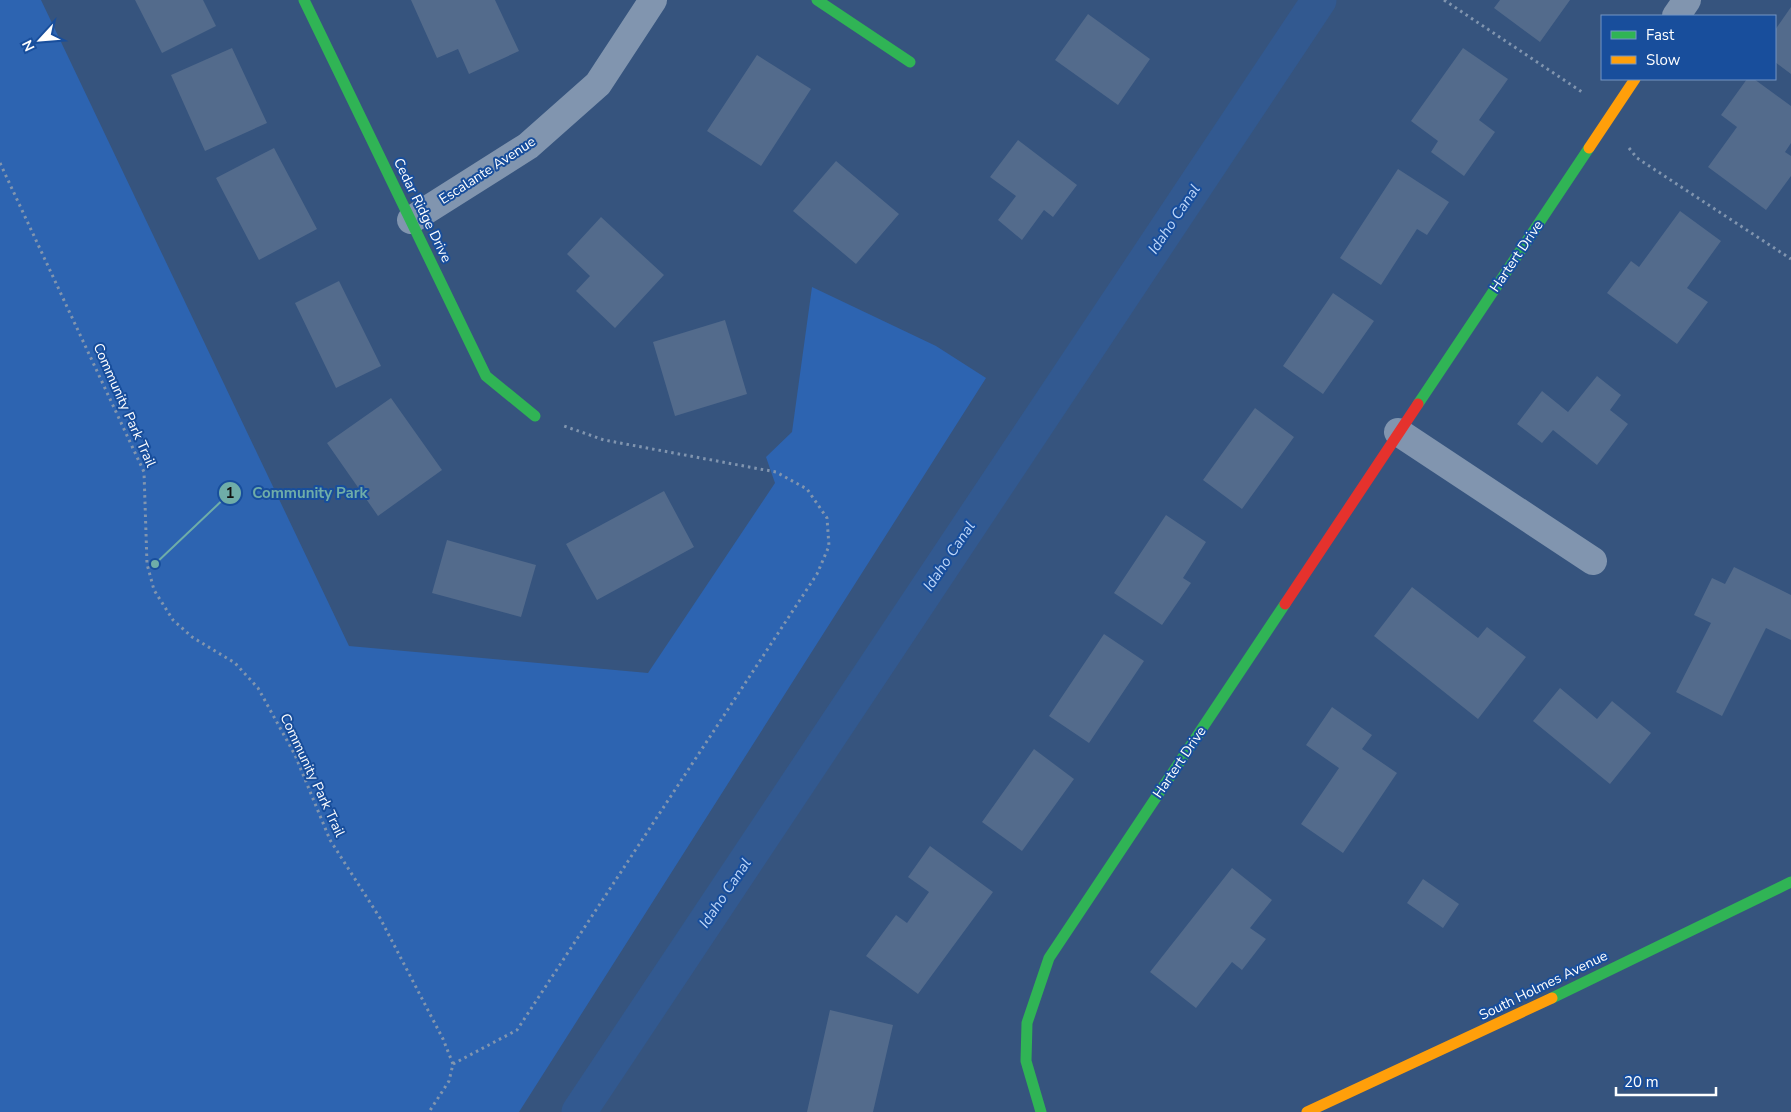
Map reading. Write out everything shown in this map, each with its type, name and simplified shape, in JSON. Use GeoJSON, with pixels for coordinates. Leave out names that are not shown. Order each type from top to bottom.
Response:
{"type":"FeatureCollection","features":[{"type":"Feature","properties":{"kind":"street","name":"Cedar Ridge Drive"},"geometry":{"type":"LineString","coordinates":[[304,0],[486,376],[534,416]]}},
{"type":"Feature","properties":{"kind":"street","name":"Escalante Avenue"},"geometry":{"type":"LineString","coordinates":[[411,220],[528,146],[598,84],[653,0]]}},
{"type":"Feature","properties":{"kind":"street"},"geometry":{"type":"LineString","coordinates":[[817,0],[910,62]]}},
{"type":"Feature","properties":{"kind":"street"},"geometry":{"type":"LineString","coordinates":[[1677,15],[1687,0]]}},
{"type":"Feature","properties":{"kind":"street","name":"Hartert Drive"},"geometry":{"type":"LineString","coordinates":[[1041,1112],[1026,1061],[1027,1023],[1049,958],[1633,80]]}},
{"type":"Feature","properties":{"kind":"street"},"geometry":{"type":"LineString","coordinates":[[1398,432],[1593,561]]}},
{"type":"Feature","properties":{"kind":"street","name":"South Holmes Avenue"},"geometry":{"type":"LineString","coordinates":[[1307,1112],[1465,1040],[1791,882]]}},
{"type":"Feature","properties":{"kind":"path"},"geometry":{"type":"LineString","coordinates":[[1444,0],[1582,92]]}},
{"type":"Feature","properties":{"kind":"path"},"geometry":{"type":"LineString","coordinates":[[1628,148],[1637,158],[1791,259]]}},
{"type":"Feature","properties":{"kind":"path","name":"Community Park Trail"},"geometry":{"type":"LineString","coordinates":[[0,163],[144,472],[147,564],[154,590],[173,620],[192,638],[235,663],[258,688],[295,756],[330,840],[380,918],[442,1038],[453,1064]]}},
{"type":"Feature","properties":{"kind":"path"},"geometry":{"type":"LineString","coordinates":[[429,1112],[450,1081],[453,1064],[517,1030],[817,574],[829,546],[827,518],[807,488],[776,472],[604,440],[534,416]]}},
{"type":"Feature","properties":{"kind":"shaded area"},"geometry":{"type":"Polygon","coordinates":[[[0,0],[41,0],[349,646],[648,673],[775,483],[766,457],[792,432],[812,287],[936,346],[986,378],[519,1112],[0,1112],[0,0]]]}},
{"type":"Feature","properties":{"kind":"building"},"geometry":{"type":"Polygon","coordinates":[[[135,0],[203,0],[216,26],[162,53],[135,0]]]}},
{"type":"Feature","properties":{"kind":"building"},"geometry":{"type":"Polygon","coordinates":[[[411,0],[495,0],[519,51],[469,74],[458,49],[437,58],[411,0]]]}},
{"type":"Feature","properties":{"kind":"building"},"geometry":{"type":"Polygon","coordinates":[[[1500,0],[1570,0],[1540,42],[1494,8],[1500,0]]]}},
{"type":"Feature","properties":{"kind":"building"},"geometry":{"type":"Polygon","coordinates":[[[1791,7],[1791,74],[1776,63],[1776,29],[1791,7]]]}},
{"type":"Feature","properties":{"kind":"building"},"geometry":{"type":"Polygon","coordinates":[[[1088,14],[1150,59],[1118,105],[1055,60],[1088,14]]]}},
{"type":"Feature","properties":{"kind":"building"},"geometry":{"type":"Polygon","coordinates":[[[232,48],[267,123],[205,151],[171,75],[232,48]]]}},
{"type":"Feature","properties":{"kind":"building"},"geometry":{"type":"Polygon","coordinates":[[[1463,48],[1508,79],[1479,120],[1495,132],[1464,176],[1431,152],[1438,141],[1411,121],[1463,48]]]}},
{"type":"Feature","properties":{"kind":"building"},"geometry":{"type":"Polygon","coordinates":[[[757,55],[811,89],[761,166],[707,131],[757,55]]]}},
{"type":"Feature","properties":{"kind":"building"},"geometry":{"type":"Polygon","coordinates":[[[1746,80],[1755,80],[1791,106],[1791,143],[1785,152],[1791,156],[1791,176],[1766,210],[1708,167],[1737,127],[1721,115],[1746,80]]]}},
{"type":"Feature","properties":{"kind":"building"},"geometry":{"type":"Polygon","coordinates":[[[1018,140],[1077,185],[1053,217],[1044,210],[1022,240],[998,220],[1016,196],[990,177],[1018,140]]]}},
{"type":"Feature","properties":{"kind":"building"},"geometry":{"type":"Polygon","coordinates":[[[274,148],[317,229],[259,260],[216,178],[274,148]]]}},
{"type":"Feature","properties":{"kind":"building"},"geometry":{"type":"Polygon","coordinates":[[[836,161],[899,214],[856,264],[793,211],[836,161]]]}},
{"type":"Feature","properties":{"kind":"building"},"geometry":{"type":"Polygon","coordinates":[[[1398,169],[1449,202],[1427,235],[1417,229],[1381,285],[1340,258],[1398,169]]]}},
{"type":"Feature","properties":{"kind":"building"},"geometry":{"type":"Polygon","coordinates":[[[1680,211],[1721,241],[1687,288],[1708,302],[1677,344],[1607,293],[1631,261],[1639,267],[1680,211]]]}},
{"type":"Feature","properties":{"kind":"building"},"geometry":{"type":"Polygon","coordinates":[[[601,217],[664,275],[615,328],[576,291],[590,276],[567,254],[601,217]]]}},
{"type":"Feature","properties":{"kind":"building"},"geometry":{"type":"Polygon","coordinates":[[[339,281],[381,366],[336,388],[295,303],[339,281]]]}},
{"type":"Feature","properties":{"kind":"building"},"geometry":{"type":"Polygon","coordinates":[[[1333,293],[1374,321],[1323,394],[1283,366],[1333,293]]]}},
{"type":"Feature","properties":{"kind":"building"},"geometry":{"type":"Polygon","coordinates":[[[725,320],[747,394],[675,416],[653,342],[725,320]]]}},
{"type":"Feature","properties":{"kind":"building"},"geometry":{"type":"Polygon","coordinates":[[[1597,376],[1621,395],[1610,410],[1628,424],[1597,465],[1553,430],[1542,443],[1517,424],[1542,391],[1568,412],[1597,376]]]}},
{"type":"Feature","properties":{"kind":"building"},"geometry":{"type":"Polygon","coordinates":[[[391,398],[442,470],[378,516],[327,443],[391,398]]]}},
{"type":"Feature","properties":{"kind":"building"},"geometry":{"type":"Polygon","coordinates":[[[1255,408],[1294,437],[1242,509],[1203,480],[1255,408]]]}},
{"type":"Feature","properties":{"kind":"building"},"geometry":{"type":"Polygon","coordinates":[[[664,491],[694,547],[597,600],[566,544],[664,491]]]}},
{"type":"Feature","properties":{"kind":"building"},"geometry":{"type":"Polygon","coordinates":[[[1166,515],[1206,542],[1183,578],[1191,583],[1162,625],[1114,593],[1166,515]]]}},
{"type":"Feature","properties":{"kind":"building"},"geometry":{"type":"Polygon","coordinates":[[[447,540],[536,565],[521,617],[432,593],[447,540]]]}},
{"type":"Feature","properties":{"kind":"building"},"geometry":{"type":"Polygon","coordinates":[[[1734,567],[1791,595],[1791,640],[1766,628],[1722,716],[1676,692],[1711,623],[1694,615],[1712,578],[1725,584],[1734,567]]]}},
{"type":"Feature","properties":{"kind":"building"},"geometry":{"type":"Polygon","coordinates":[[[1412,587],[1478,638],[1487,627],[1526,657],[1478,719],[1374,636],[1412,587]]]}},
{"type":"Feature","properties":{"kind":"building"},"geometry":{"type":"Polygon","coordinates":[[[1104,634],[1144,661],[1089,743],[1049,716],[1104,634]]]}},
{"type":"Feature","properties":{"kind":"building"},"geometry":{"type":"Polygon","coordinates":[[[1560,688],[1597,719],[1612,701],[1651,733],[1610,784],[1533,721],[1560,688]]]}},
{"type":"Feature","properties":{"kind":"building"},"geometry":{"type":"Polygon","coordinates":[[[1332,707],[1372,735],[1362,749],[1397,773],[1343,853],[1301,824],[1339,768],[1306,745],[1332,707]]]}},
{"type":"Feature","properties":{"kind":"building"},"geometry":{"type":"Polygon","coordinates":[[[1034,749],[1074,779],[1022,851],[982,822],[1034,749]]]}},
{"type":"Feature","properties":{"kind":"building"},"geometry":{"type":"Polygon","coordinates":[[[930,846],[993,892],[918,994],[866,956],[896,915],[907,923],[929,892],[908,877],[930,846]]]}},
{"type":"Feature","properties":{"kind":"building"},"geometry":{"type":"Polygon","coordinates":[[[1232,868],[1272,900],[1250,928],[1266,939],[1242,970],[1232,962],[1196,1008],[1150,972],[1232,868]]]}},
{"type":"Feature","properties":{"kind":"building"},"geometry":{"type":"Polygon","coordinates":[[[1423,879],[1459,904],[1443,928],[1407,903],[1423,879]]]}},
{"type":"Feature","properties":{"kind":"building"},"geometry":{"type":"Polygon","coordinates":[[[830,1010],[893,1025],[873,1112],[807,1112],[830,1010]]]}},
{"type":"Feature","properties":{"kind":"waterway","name":"Idaho Canal"},"geometry":{"type":"LineString","coordinates":[[579,1112],[1319,0]]}},
{"type":"Feature","properties":{"kind":"traffic: fast"},"geometry":{"type":"LineString","coordinates":[[304,0],[486,376],[535,416]]}},
{"type":"Feature","properties":{"kind":"traffic: fast"},"geometry":{"type":"LineString","coordinates":[[817,0],[910,62]]}},
{"type":"Feature","properties":{"kind":"traffic: fast"},"geometry":{"type":"LineString","coordinates":[[1418,404],[1589,148]]}},
{"type":"Feature","properties":{"kind":"traffic: fast"},"geometry":{"type":"LineString","coordinates":[[1041,1112],[1026,1061],[1027,1023],[1049,958],[1285,604]]}},
{"type":"Feature","properties":{"kind":"traffic: fast"},"geometry":{"type":"LineString","coordinates":[[1552,998],[1791,882]]}},
{"type":"Feature","properties":{"kind":"traffic: slow"},"geometry":{"type":"LineString","coordinates":[[1589,148],[1634,80]]}},
{"type":"Feature","properties":{"kind":"traffic: slow"},"geometry":{"type":"LineString","coordinates":[[1307,1112],[1552,998]]}},
{"type":"Feature","properties":{"kind":"traffic: jam"},"geometry":{"type":"LineString","coordinates":[[1285,604],[1418,404]]}},
{"type":"Feature","properties":{"kind":"place","name":"Community Park"},"geometry":{"type":"Point","coordinates":[155,564]}}]}
